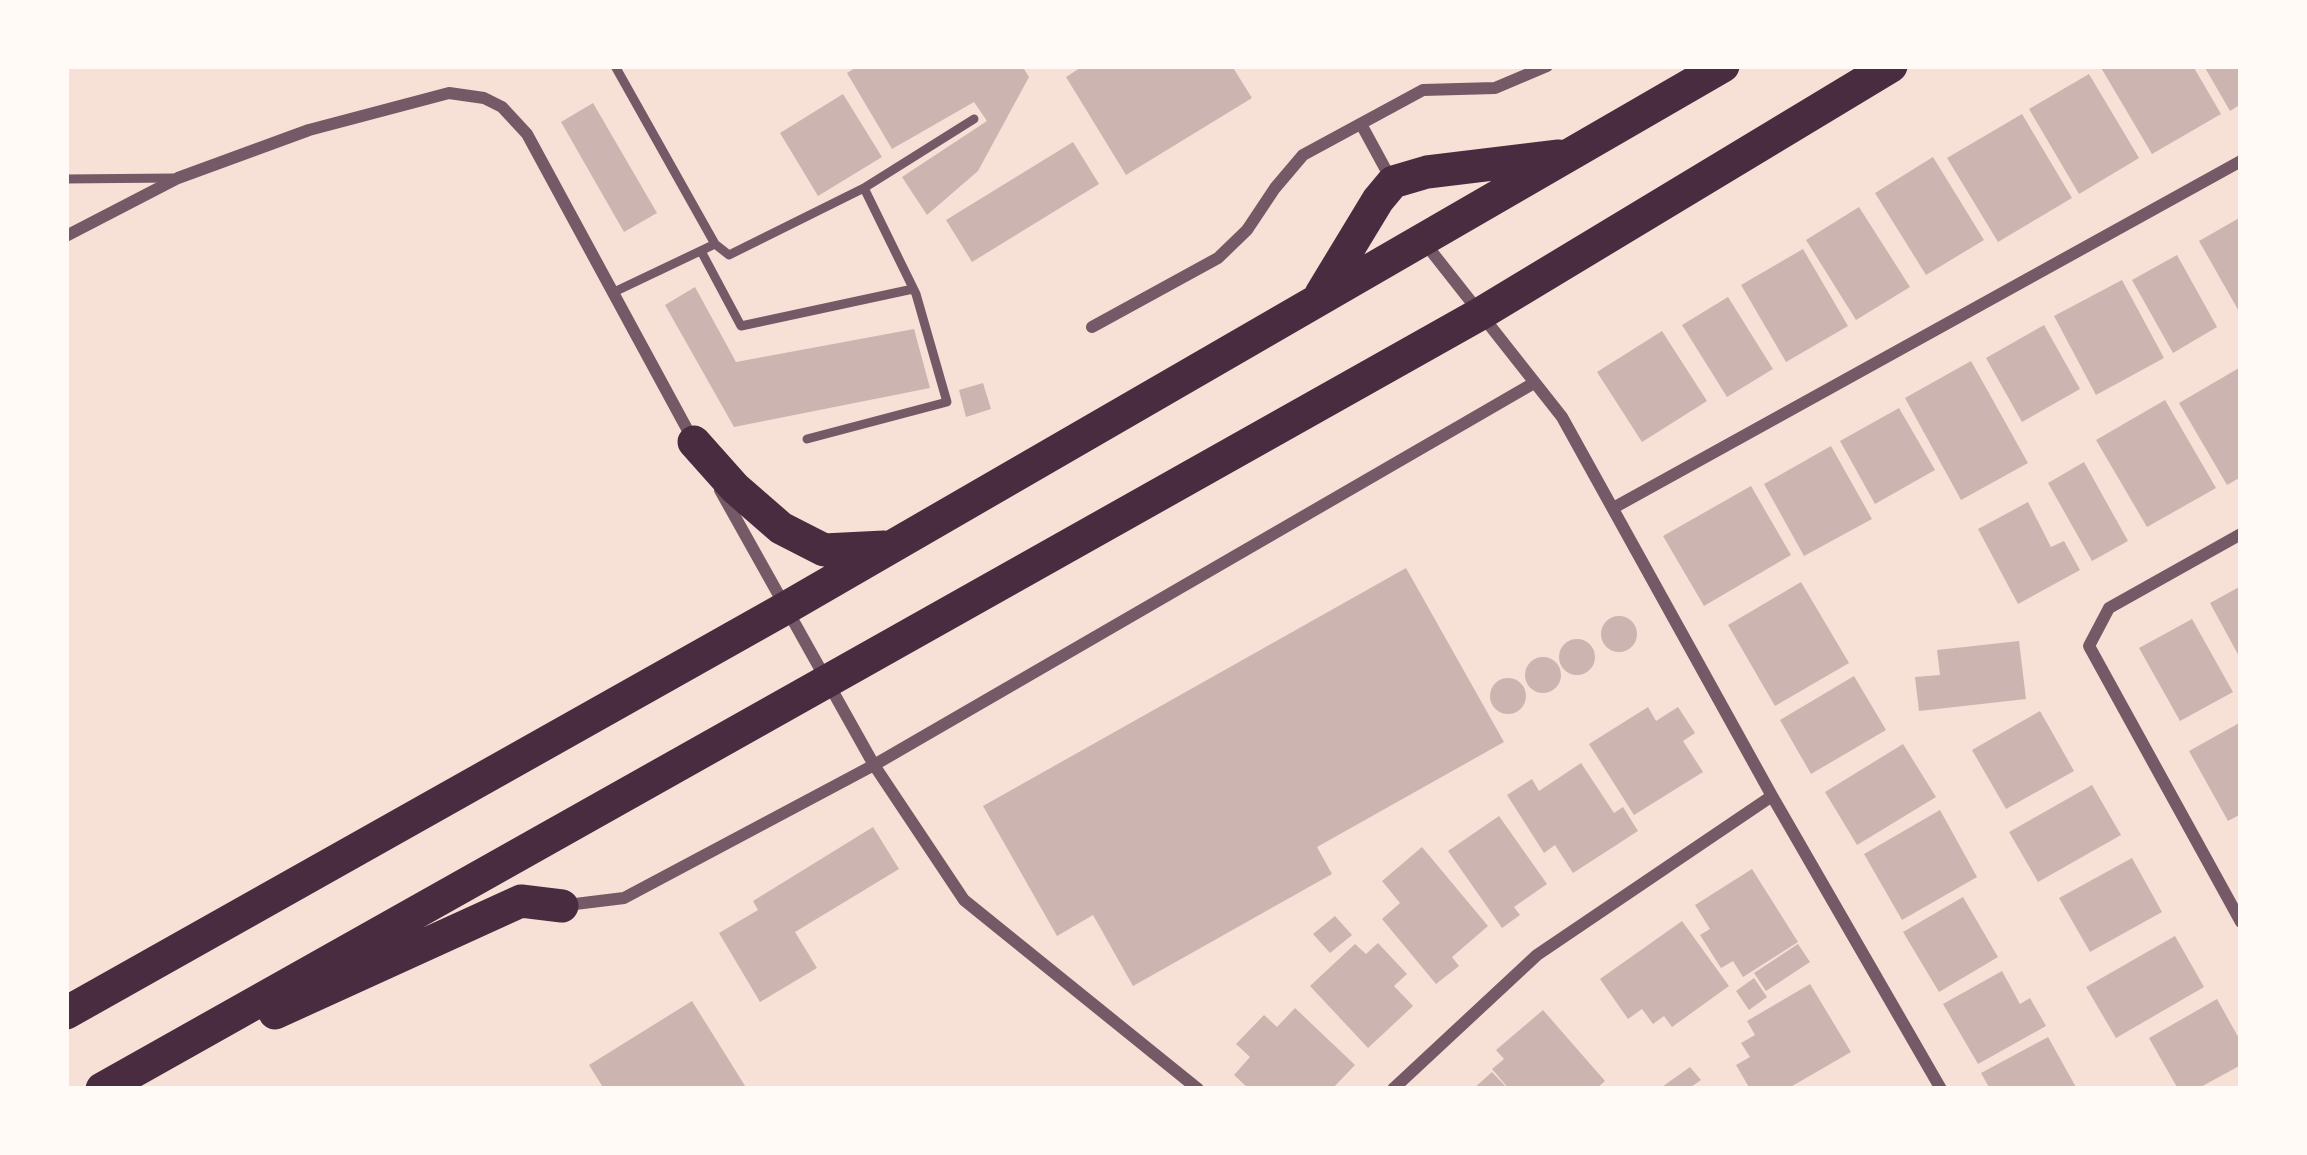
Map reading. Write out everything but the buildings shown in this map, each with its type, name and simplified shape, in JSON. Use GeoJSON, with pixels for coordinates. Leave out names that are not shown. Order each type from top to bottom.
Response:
{"type":"FeatureCollection","features":[{"type":"Feature","properties":{"kind":"highway"},"geometry":{"type":"LineString","coordinates":[[66,1013],[784,609],[1723,66]]}},
{"type":"Feature","properties":{"kind":"highway"},"geometry":{"type":"LineString","coordinates":[[106,1089],[1480,314],[1892,66]]}},
{"type":"Feature","properties":{"kind":"highway"},"geometry":{"type":"LineString","coordinates":[[1318,298],[1393,182],[1427,172],[1573,154]]}},
{"type":"Feature","properties":{"kind":"highway"},"geometry":{"type":"LineString","coordinates":[[694,442],[781,529],[824,550],[892,546]]}},
{"type":"Feature","properties":{"kind":"highway"},"geometry":{"type":"LineString","coordinates":[[106,1089],[521,901],[562,906]]}},
{"type":"Feature","properties":{"kind":"street"},"geometry":{"type":"LineString","coordinates":[[1092,327],[1217,258],[1246,230],[1303,155],[1423,90],[1495,88],[1547,66]]}},
{"type":"Feature","properties":{"kind":"street"},"geometry":{"type":"LineString","coordinates":[[66,236],[178,178],[309,130],[449,93],[467,93],[502,107],[527,134],[825,680],[964,900],[1198,1089]]}},
{"type":"Feature","properties":{"kind":"street"},"geometry":{"type":"LineString","coordinates":[[1361,124],[1393,182]]}},
{"type":"Feature","properties":{"kind":"street"},"geometry":{"type":"LineString","coordinates":[[1615,507],[2241,161]]}},
{"type":"Feature","properties":{"kind":"street"},"geometry":{"type":"LineString","coordinates":[[1422,240],[1562,417],[1941,1089]]}},
{"type":"Feature","properties":{"kind":"street"},"geometry":{"type":"LineString","coordinates":[[562,906],[624,898],[874,764],[1534,383]]}},
{"type":"Feature","properties":{"kind":"street"},"geometry":{"type":"LineString","coordinates":[[2241,534],[2109,608],[2089,646],[2241,922]]}},
{"type":"Feature","properties":{"kind":"street"},"geometry":{"type":"LineString","coordinates":[[1393,1089],[1537,955],[1772,796]]}},
{"type":"Feature","properties":{"kind":"lane"},"geometry":{"type":"LineString","coordinates":[[615,66],[715,244],[729,255],[864,188],[974,119]]}},
{"type":"Feature","properties":{"kind":"lane"},"geometry":{"type":"LineString","coordinates":[[66,179],[178,178]]}},
{"type":"Feature","properties":{"kind":"lane"},"geometry":{"type":"LineString","coordinates":[[807,439],[947,402],[913,289],[864,188]]}},
{"type":"Feature","properties":{"kind":"lane"},"geometry":{"type":"LineString","coordinates":[[612,293],[715,244]]}},
{"type":"Feature","properties":{"kind":"lane"},"geometry":{"type":"LineString","coordinates":[[701,250],[741,326],[913,289]]}}]}
